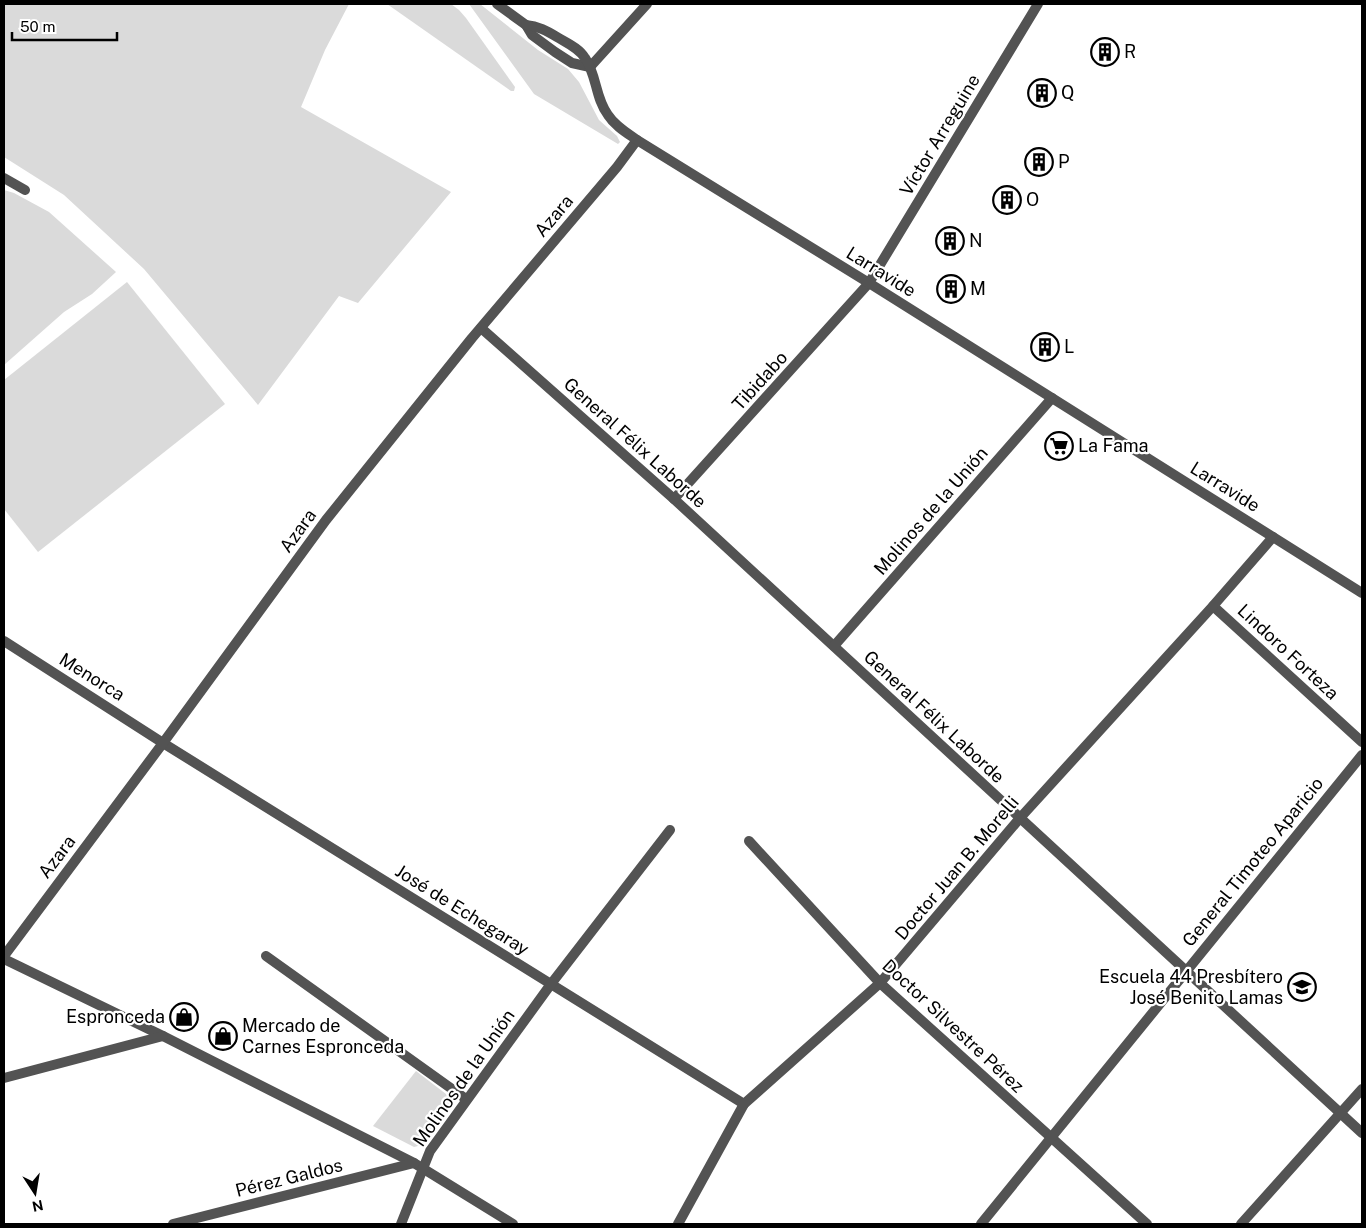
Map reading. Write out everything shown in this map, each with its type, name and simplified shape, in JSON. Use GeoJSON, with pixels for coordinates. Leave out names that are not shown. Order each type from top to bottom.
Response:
{"type":"FeatureCollection","features":[{"type":"Feature","properties":{"kind":"street","name":"Larravide"},"geometry":{"type":"LineString","coordinates":[[497,4],[526,25],[536,26],[570,44],[581,53],[590,67],[598,97],[608,116],[637,140],[869,283],[1362,593]]}},
{"type":"Feature","properties":{"kind":"street"},"geometry":{"type":"LineString","coordinates":[[590,67],[646,4]]}},
{"type":"Feature","properties":{"kind":"street","name":"Víctor Arreguine"},"geometry":{"type":"LineString","coordinates":[[869,283],[1038,4]]}},
{"type":"Feature","properties":{"kind":"street","name":"Azara"},"geometry":{"type":"LineString","coordinates":[[4,957],[326,520],[481,328],[637,140]]}},
{"type":"Feature","properties":{"kind":"street"},"geometry":{"type":"LineString","coordinates":[[4,178],[24,190]]}},
{"type":"Feature","properties":{"kind":"street","name":"Tibidabo"},"geometry":{"type":"LineString","coordinates":[[674,499],[869,283]]}},
{"type":"Feature","properties":{"kind":"street","name":"General Félix Laborde"},"geometry":{"type":"LineString","coordinates":[[481,328],[674,499],[834,646],[868,680],[1362,1133]]}},
{"type":"Feature","properties":{"kind":"street","name":"Molinos de la Unión"},"geometry":{"type":"LineString","coordinates":[[834,646],[1052,398]]}},
{"type":"Feature","properties":{"kind":"street","name":"Doctor Juan B. Morelli"},"geometry":{"type":"LineString","coordinates":[[678,1224],[744,1104],[880,983],[1020,818],[1213,606],[1273,537]]}},
{"type":"Feature","properties":{"kind":"street","name":"Lindoro Forteza"},"geometry":{"type":"LineString","coordinates":[[1213,606],[1362,742]]}},
{"type":"Feature","properties":{"kind":"street","name":"Menorca"},"geometry":{"type":"LineString","coordinates":[[4,641],[163,743]]}},
{"type":"Feature","properties":{"kind":"street","name":"José de Echegaray"},"geometry":{"type":"LineString","coordinates":[[163,743],[744,1104]]}},
{"type":"Feature","properties":{"kind":"street","name":"General Timoteo Aparicio"},"geometry":{"type":"LineString","coordinates":[[981,1224],[1362,755]]}},
{"type":"Feature","properties":{"kind":"street","name":"Molinos de la Unión"},"geometry":{"type":"LineString","coordinates":[[401,1224],[418,1165],[551,984],[670,830]]}},
{"type":"Feature","properties":{"kind":"street","name":"Doctor Silvestre Pérez"},"geometry":{"type":"LineString","coordinates":[[749,841],[880,983],[1147,1224]]}},
{"type":"Feature","properties":{"kind":"street"},"geometry":{"type":"LineString","coordinates":[[266,956],[466,1099]]}},
{"type":"Feature","properties":{"kind":"street"},"geometry":{"type":"LineString","coordinates":[[4,957],[418,1165],[513,1224]]}},
{"type":"Feature","properties":{"kind":"street"},"geometry":{"type":"LineString","coordinates":[[4,1078],[163,1036]]}},
{"type":"Feature","properties":{"kind":"street"},"geometry":{"type":"LineString","coordinates":[[1241,1224],[1362,1089]]}},
{"type":"Feature","properties":{"kind":"street","name":"Pérez Galdos"},"geometry":{"type":"LineString","coordinates":[[173,1224],[418,1165]]}},
{"type":"Feature","properties":{"kind":"shaded area"},"geometry":{"type":"Polygon","coordinates":[[[4,4],[349,4],[325,50],[301,107],[451,192],[358,303],[339,296],[258,405],[144,269],[64,195],[4,157],[4,4]]]}},
{"type":"Feature","properties":{"kind":"shaded area"},"geometry":{"type":"Polygon","coordinates":[[[387,4],[451,4],[466,18],[515,87],[514,91],[511,91],[387,4]]]}},
{"type":"Feature","properties":{"kind":"shaded area"},"geometry":{"type":"Polygon","coordinates":[[[469,4],[480,4],[538,50],[568,69],[579,82],[599,120],[617,136],[620,142],[618,144],[534,94],[469,4]]]}},
{"type":"Feature","properties":{"kind":"shaded area"},"geometry":{"type":"Polygon","coordinates":[[[4,190],[14,193],[49,212],[116,272],[92,294],[64,312],[4,365],[4,190]]]}},
{"type":"Feature","properties":{"kind":"shaded area"},"geometry":{"type":"Polygon","coordinates":[[[127,282],[225,404],[38,552],[4,509],[4,380],[127,282]]]}},
{"type":"Feature","properties":{"kind":"shaded area"},"geometry":{"type":"Polygon","coordinates":[[[416,1071],[446,1094],[451,1103],[423,1143],[414,1147],[373,1126],[416,1071]]]}},
{"type":"Feature","properties":{"kind":"place","name":"R"},"geometry":{"type":"Point","coordinates":[1105,52]}},
{"type":"Feature","properties":{"kind":"place","name":"Q"},"geometry":{"type":"Point","coordinates":[1042,93]}},
{"type":"Feature","properties":{"kind":"place","name":"P"},"geometry":{"type":"Point","coordinates":[1039,162]}},
{"type":"Feature","properties":{"kind":"place","name":"O"},"geometry":{"type":"Point","coordinates":[1007,200]}},
{"type":"Feature","properties":{"kind":"place","name":"N"},"geometry":{"type":"Point","coordinates":[950,241]}},
{"type":"Feature","properties":{"kind":"place","name":"M"},"geometry":{"type":"Point","coordinates":[951,289]}},
{"type":"Feature","properties":{"kind":"place","name":"L"},"geometry":{"type":"Point","coordinates":[1045,347]}},
{"type":"Feature","properties":{"kind":"place","name":"La Fama"},"geometry":{"type":"Point","coordinates":[1059,446]}},
{"type":"Feature","properties":{"kind":"place","name":"Escuela 44 Presbítero José Benito Lamas"},"geometry":{"type":"Point","coordinates":[1302,987]}},
{"type":"Feature","properties":{"kind":"place","name":"Espronceda"},"geometry":{"type":"Point","coordinates":[184,1017]}},
{"type":"Feature","properties":{"kind":"place","name":"Mercado de Carnes Espronceda"},"geometry":{"type":"Point","coordinates":[223,1036]}}]}
